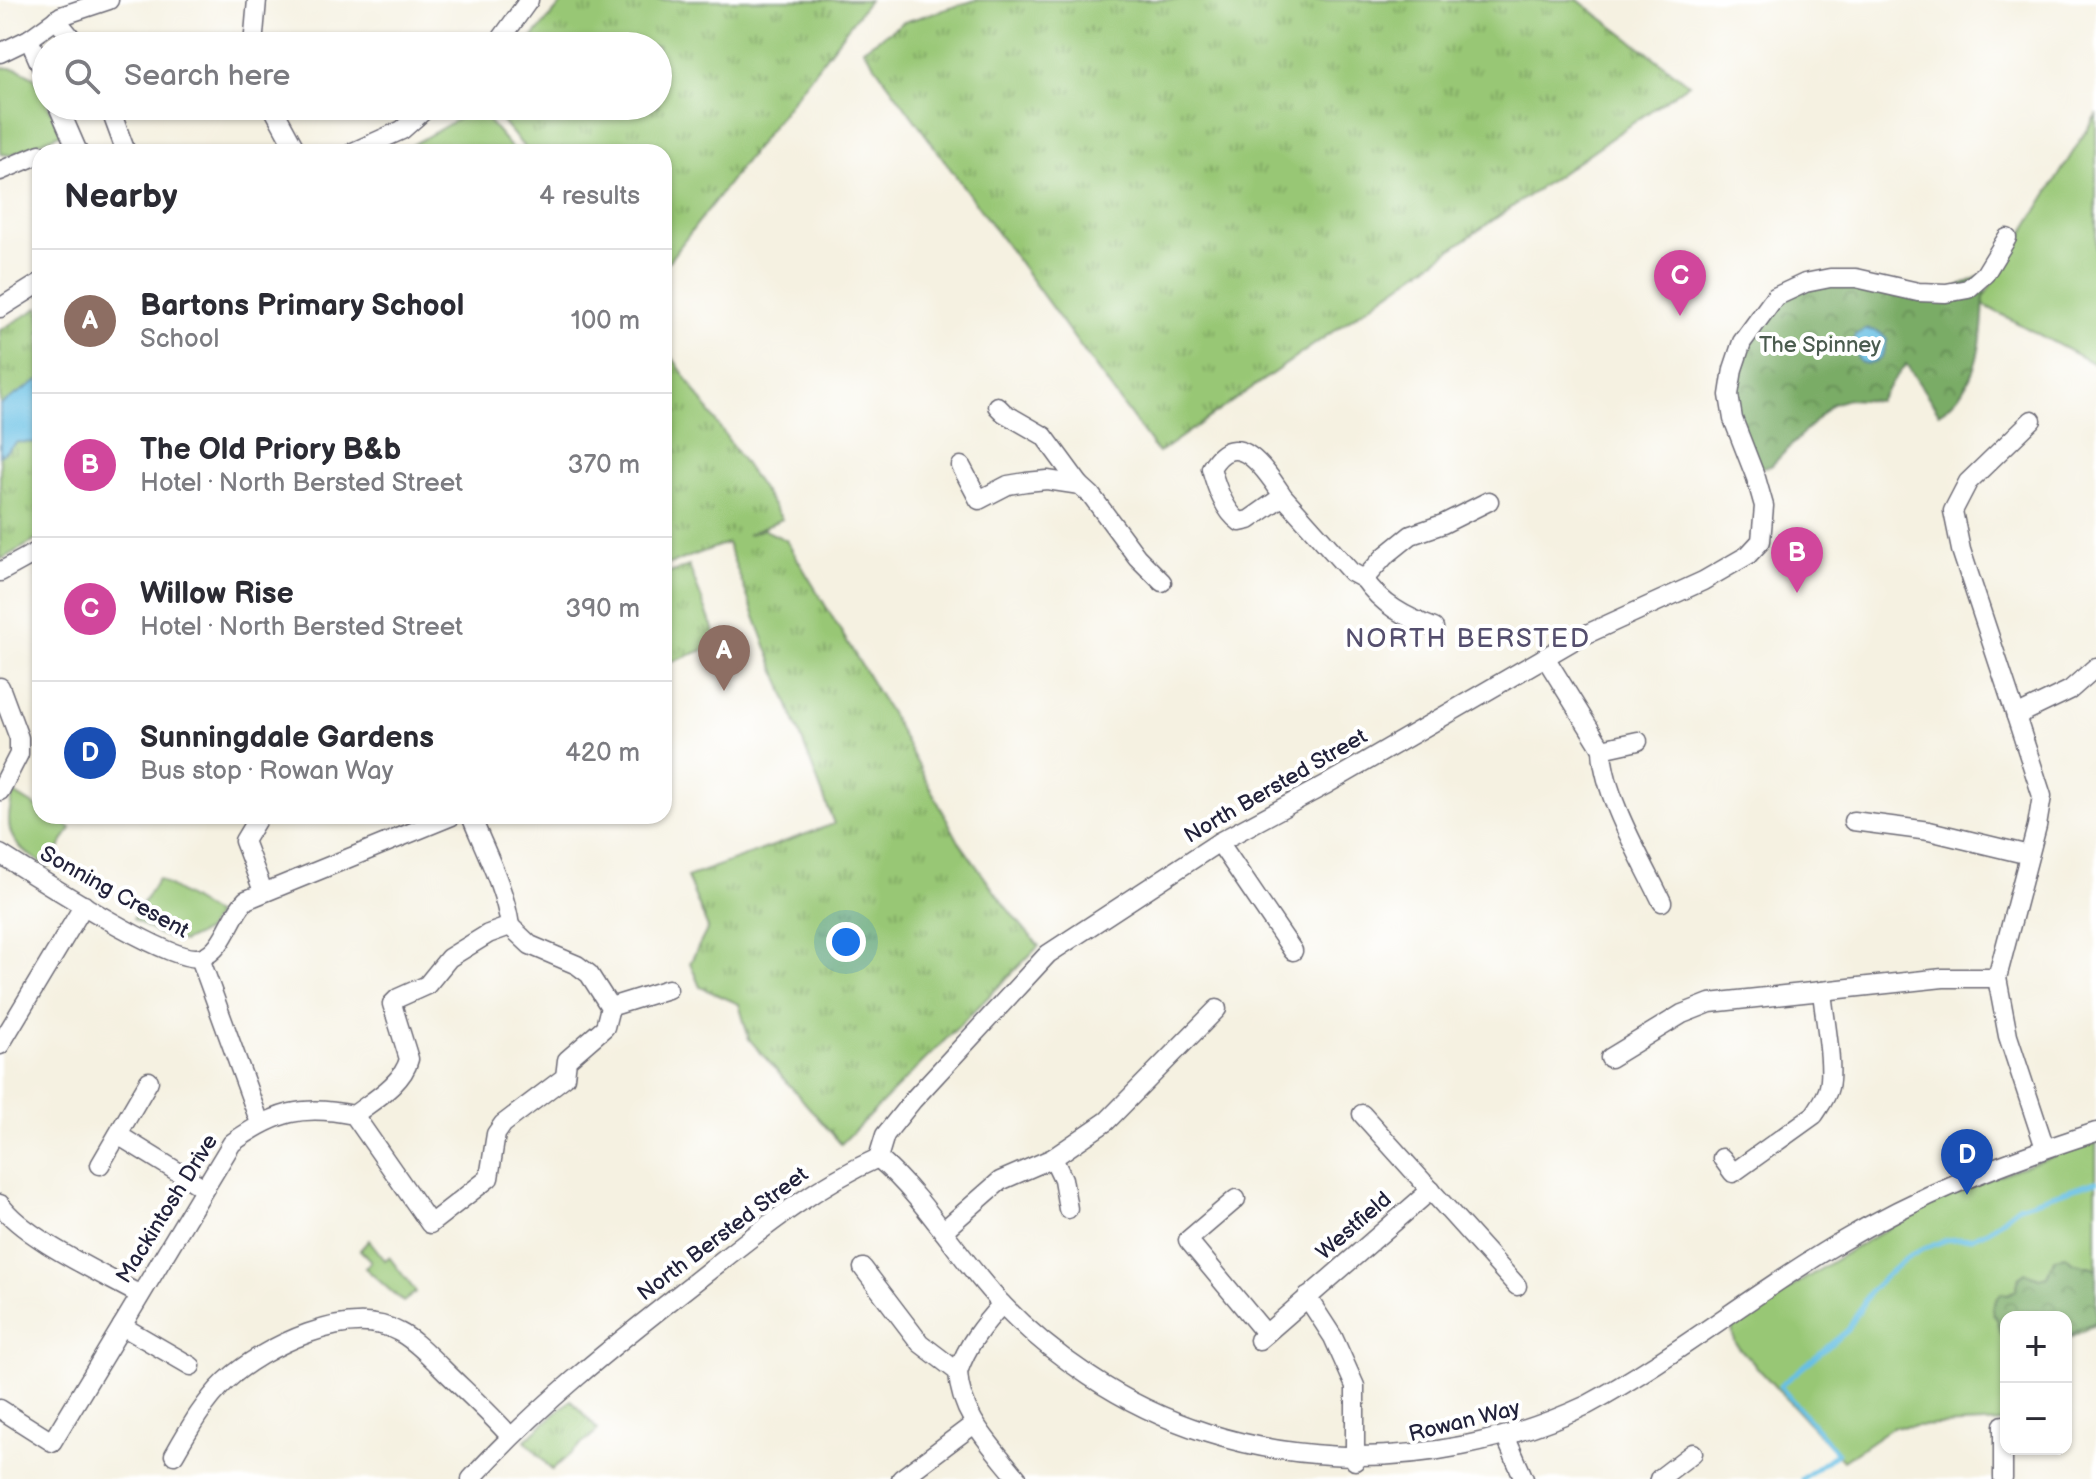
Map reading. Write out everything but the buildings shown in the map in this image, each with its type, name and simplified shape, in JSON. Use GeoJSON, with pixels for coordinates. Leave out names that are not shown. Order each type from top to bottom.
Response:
{"type":"FeatureCollection","features":[{"type":"Feature","properties":{"kind":"street"},"geometry":{"type":"LineString","coordinates":[[38,32],[56,19],[109,0]]}},
{"type":"Feature","properties":{"kind":"street"},"geometry":{"type":"LineString","coordinates":[[254,32],[257,0]]}},
{"type":"Feature","properties":{"kind":"street"},"geometry":{"type":"LineString","coordinates":[[506,32],[529,0]]}},
{"type":"Feature","properties":{"kind":"street"},"geometry":{"type":"LineString","coordinates":[[56,19],[67,32]]}},
{"type":"Feature","properties":{"kind":"street"},"geometry":{"type":"LineString","coordinates":[[0,53],[32,37]]}},
{"type":"Feature","properties":{"kind":"street"},"geometry":{"type":"LineString","coordinates":[[29,39],[32,46]]}},
{"type":"Feature","properties":{"kind":"street"},"geometry":{"type":"LineString","coordinates":[[64,120],[75,144]]}},
{"type":"Feature","properties":{"kind":"street"},"geometry":{"type":"LineString","coordinates":[[114,120],[123,144]]}},
{"type":"Feature","properties":{"kind":"street"},"geometry":{"type":"LineString","coordinates":[[280,120],[293,144]]}},
{"type":"Feature","properties":{"kind":"street"},"geometry":{"type":"LineString","coordinates":[[371,144],[402,130],[413,120]]}},
{"type":"Feature","properties":{"kind":"street"},"geometry":{"type":"LineString","coordinates":[[0,171],[32,157]]}},
{"type":"Feature","properties":{"kind":"street","name":"North Bersted Street"},"geometry":{"type":"LineString","coordinates":[[471,1479],[510,1436],[609,1349],[814,1190],[878,1158],[885,1135],[913,1100],[1048,954],[1219,842],[1327,784],[1578,638],[1703,581],[1748,555],[1761,541],[1764,506],[1733,419],[1729,395],[1742,342],[1775,297],[1805,283],[1830,278],[1856,278],[1918,292],[1946,293],[1968,289],[1985,274],[2007,238]]}},
{"type":"Feature","properties":{"kind":"street"},"geometry":{"type":"LineString","coordinates":[[0,308],[32,288]]}},
{"type":"Feature","properties":{"kind":"street"},"geometry":{"type":"LineString","coordinates":[[997,406],[1044,436],[1137,557],[1162,582]]}},
{"type":"Feature","properties":{"kind":"street"},"geometry":{"type":"LineString","coordinates":[[2032,420],[1968,482],[1953,511],[1961,550],[2042,796],[1997,978],[2008,1036],[2045,1148]]}},
{"type":"Feature","properties":{"kind":"street"},"geometry":{"type":"LineString","coordinates":[[961,466],[979,500],[1008,485],[1026,482],[1047,480],[1080,485]]}},
{"type":"Feature","properties":{"kind":"street"},"geometry":{"type":"LineString","coordinates":[[1283,496],[1351,572],[1364,579],[1391,609],[1434,628]]}},
{"type":"Feature","properties":{"kind":"street"},"geometry":{"type":"LineString","coordinates":[[1364,579],[1385,556],[1411,535],[1443,524],[1489,501]]}},
{"type":"Feature","properties":{"kind":"street"},"geometry":{"type":"LineString","coordinates":[[0,572],[32,554]]}},
{"type":"Feature","properties":{"kind":"street"},"geometry":{"type":"LineString","coordinates":[[1545,657],[1602,749],[1602,768],[1609,791],[1662,902]]}},
{"type":"Feature","properties":{"kind":"street"},"geometry":{"type":"LineString","coordinates":[[2016,716],[2070,690],[2096,667]]}},
{"type":"Feature","properties":{"kind":"street"},"geometry":{"type":"LineString","coordinates":[[0,687],[19,738],[19,754],[0,791]]}},
{"type":"Feature","properties":{"kind":"street"},"geometry":{"type":"LineString","coordinates":[[1602,749],[1638,741]]}},
{"type":"Feature","properties":{"kind":"street"},"geometry":{"type":"LineString","coordinates":[[1853,821],[1929,831],[2029,855]]}},
{"type":"Feature","properties":{"kind":"street"},"geometry":{"type":"LineString","coordinates":[[254,824],[244,841],[263,891]]}},
{"type":"Feature","properties":{"kind":"street","name":"Sonning Cresent"},"geometry":{"type":"LineString","coordinates":[[0,854],[169,952],[200,958],[211,952],[236,909],[246,900],[432,824]]}},
{"type":"Feature","properties":{"kind":"street"},"geometry":{"type":"LineString","coordinates":[[200,958],[260,1123],[300,1110],[324,1109],[354,1115],[430,1224],[489,1178],[496,1134],[503,1124],[565,1077],[567,1060],[605,1027],[610,1007],[589,974],[577,965],[530,945],[510,926],[493,870],[474,824]]}},
{"type":"Feature","properties":{"kind":"street"},"geometry":{"type":"LineString","coordinates":[[1219,842],[1293,951]]}},
{"type":"Feature","properties":{"kind":"street"},"geometry":{"type":"LineString","coordinates":[[0,1045],[84,905]]}},
{"type":"Feature","properties":{"kind":"street"},"geometry":{"type":"LineString","coordinates":[[354,1115],[407,1067],[409,1059],[392,1004],[398,998],[427,985],[449,958],[488,934],[510,926]]}},
{"type":"Feature","properties":{"kind":"street"},"geometry":{"type":"LineString","coordinates":[[1610,1058],[1682,1014],[1710,1003],[1943,978],[1997,978]]}},
{"type":"Feature","properties":{"kind":"street"},"geometry":{"type":"LineString","coordinates":[[610,1007],[668,989]]}},
{"type":"Feature","properties":{"kind":"street"},"geometry":{"type":"LineString","coordinates":[[1722,1158],[1733,1173],[1814,1115],[1822,1102],[1829,1088],[1830,1072],[1822,991]]}},
{"type":"Feature","properties":{"kind":"street"},"geometry":{"type":"LineString","coordinates":[[943,1231],[1000,1181],[1053,1158],[1107,1121],[1217,1009]]}},
{"type":"Feature","properties":{"kind":"street"},"geometry":{"type":"LineString","coordinates":[[100,1165],[149,1081]]}},
{"type":"Feature","properties":{"kind":"street"},"geometry":{"type":"LineString","coordinates":[[1362,1114],[1517,1286]]}},
{"type":"Feature","properties":{"kind":"street","name":"Mackintosh Drive"},"geometry":{"type":"LineString","coordinates":[[0,1409],[52,1442],[232,1143],[260,1123]]}},
{"type":"Feature","properties":{"kind":"street","name":"Rowan Way"},"geometry":{"type":"LineString","coordinates":[[878,1158],[914,1192],[1002,1304],[1089,1376],[1156,1415],[1209,1437],[1304,1458],[1355,1461],[1427,1457],[1506,1438],[1586,1405],[1835,1245],[1909,1203],[1982,1171],[2096,1132]]}},
{"type":"Feature","properties":{"kind":"street"},"geometry":{"type":"LineString","coordinates":[[118,1135],[204,1188]]}},
{"type":"Feature","properties":{"kind":"street"},"geometry":{"type":"LineString","coordinates":[[1053,1158],[1063,1179],[1068,1209]]}},
{"type":"Feature","properties":{"kind":"street","name":"Westfield"},"geometry":{"type":"LineString","coordinates":[[1236,1199],[1188,1240],[1262,1337],[1431,1190]]}},
{"type":"Feature","properties":{"kind":"street"},"geometry":{"type":"LineString","coordinates":[[0,1204],[7,1215],[43,1240],[140,1295]]}},
{"type":"Feature","properties":{"kind":"street"},"geometry":{"type":"LineString","coordinates":[[863,1268],[920,1343],[958,1372]]}},
{"type":"Feature","properties":{"kind":"street"},"geometry":{"type":"LineString","coordinates":[[1307,1297],[1333,1337],[1355,1386],[1355,1461]]}},
{"type":"Feature","properties":{"kind":"street"},"geometry":{"type":"LineString","coordinates":[[1002,1304],[964,1355],[958,1372],[959,1390],[974,1424],[1018,1479]]}},
{"type":"Feature","properties":{"kind":"street"},"geometry":{"type":"LineString","coordinates":[[174,1455],[201,1410],[226,1381],[265,1352],[306,1333],[365,1324],[390,1328],[409,1339],[510,1436]]}},
{"type":"Feature","properties":{"kind":"street"},"geometry":{"type":"LineString","coordinates":[[122,1326],[191,1366]]}},
{"type":"Feature","properties":{"kind":"street"},"geometry":{"type":"LineString","coordinates":[[901,1479],[974,1424]]}},
{"type":"Feature","properties":{"kind":"street"},"geometry":{"type":"LineString","coordinates":[[1506,1438],[1524,1479]]}},
{"type":"Feature","properties":{"kind":"street"},"geometry":{"type":"LineString","coordinates":[[1659,1479],[1693,1453]]}},
{"type":"Feature","properties":{"kind":"street"},"geometry":{"type":"LineString","coordinates":[[2003,1455],[2003,1479]]}},
{"type":"Feature","properties":{"kind":"green space"},"geometry":{"type":"Polygon","coordinates":[[[565,0],[869,0],[672,257],[672,144],[521,144],[501,120],[672,120],[672,32],[537,32],[565,0]]]}},
{"type":"Feature","properties":{"kind":"green space"},"geometry":{"type":"Polygon","coordinates":[[[976,0],[1578,0],[1689,84],[1158,453],[863,49],[904,22],[976,0]]]}},
{"type":"Feature","properties":{"kind":"green space"},"geometry":{"type":"Polygon","coordinates":[[[0,67],[18,69],[32,76],[32,120],[56,120],[62,133],[10,155],[1,154],[0,67]]]}},
{"type":"Feature","properties":{"kind":"green space"},"geometry":{"type":"Polygon","coordinates":[[[2096,115],[2096,365],[1980,303],[2096,115]]]}},
{"type":"Feature","properties":{"kind":"green space"},"geometry":{"type":"Polygon","coordinates":[[[456,120],[487,120],[508,144],[414,144],[456,120]]]}},
{"type":"Feature","properties":{"kind":"green space","name":"The Spinney"},"geometry":{"type":"Polygon","coordinates":[[[1985,274],[1979,351],[1974,369],[1955,400],[1939,413],[1906,364],[1878,401],[1848,399],[1832,404],[1771,466],[1752,468],[1733,419],[1733,369],[1757,318],[1805,283],[1946,293],[1985,274]]]}},
{"type":"Feature","properties":{"kind":"green space"},"geometry":{"type":"Polygon","coordinates":[[[32,312],[32,542],[0,560],[0,330],[32,312]]]}},
{"type":"Feature","properties":{"kind":"green space"},"geometry":{"type":"Polygon","coordinates":[[[672,357],[782,519],[747,535],[763,529],[786,540],[893,718],[958,840],[1005,906],[1039,946],[841,1144],[749,1039],[739,1004],[700,987],[690,963],[708,928],[687,877],[834,824],[727,543],[672,563],[672,357]]]}},
{"type":"Feature","properties":{"kind":"green space"},"geometry":{"type":"Polygon","coordinates":[[[689,566],[719,644],[672,662],[672,572],[689,566]]]}},
{"type":"Feature","properties":{"kind":"green space"},"geometry":{"type":"Polygon","coordinates":[[[14,793],[32,804],[32,824],[64,824],[71,828],[48,867],[13,839],[10,808],[14,793]]]}},
{"type":"Feature","properties":{"kind":"green space"},"geometry":{"type":"Polygon","coordinates":[[[158,879],[216,915],[206,931],[183,942],[158,934],[133,919],[158,879]]]}},
{"type":"Feature","properties":{"kind":"green space"},"geometry":{"type":"Polygon","coordinates":[[[2096,1143],[2096,1324],[2072,1337],[2072,1311],[2000,1311],[2000,1422],[1893,1427],[1843,1461],[1734,1342],[1732,1326],[1914,1214],[1958,1192],[2049,1157],[2096,1143]]]}},
{"type":"Feature","properties":{"kind":"green space"},"geometry":{"type":"Polygon","coordinates":[[[369,1240],[385,1260],[389,1257],[416,1292],[403,1302],[365,1268],[371,1261],[360,1250],[369,1240]]]}},
{"type":"Feature","properties":{"kind":"green space"},"geometry":{"type":"Polygon","coordinates":[[[2066,1256],[2072,1262],[2096,1268],[2096,1322],[2072,1335],[2072,1311],[2000,1311],[2000,1328],[1993,1306],[2001,1293],[2016,1290],[2019,1278],[2025,1273],[2040,1278],[2047,1276],[2055,1258],[2066,1256]]]}},
{"type":"Feature","properties":{"kind":"green space"},"geometry":{"type":"Polygon","coordinates":[[[571,1400],[598,1430],[552,1470],[525,1440],[571,1400]]]}},
{"type":"Feature","properties":{"kind":"water"},"geometry":{"type":"Polygon","coordinates":[[[1866,329],[1879,332],[1887,339],[1880,359],[1872,363],[1860,362],[1854,350],[1855,335],[1866,329]]]}},
{"type":"Feature","properties":{"kind":"water"},"geometry":{"type":"Polygon","coordinates":[[[32,384],[32,443],[17,442],[0,456],[0,405],[32,384]]]}},
{"type":"Feature","properties":{"kind":"waterway"},"geometry":{"type":"LineString","coordinates":[[1802,1479],[1837,1453],[1780,1386],[1848,1330],[1870,1291],[1901,1262],[1921,1250],[1946,1240],[1971,1238],[1989,1230],[2019,1206],[2096,1181]]}},
{"type":"Feature","properties":{"kind":"place","name":"Willow Rise"},"geometry":{"type":"Point","coordinates":[1680,316]}},
{"type":"Feature","properties":{"kind":"place","name":"The Old Priory B&b"},"geometry":{"type":"Point","coordinates":[1797,593]}},
{"type":"Feature","properties":{"kind":"place","name":"Bartons Primary School"},"geometry":{"type":"Point","coordinates":[724,691]}},
{"type":"Feature","properties":{"kind":"place","name":"Sunningdale Gardens"},"geometry":{"type":"Point","coordinates":[1967,1195]}},
{"type":"Feature","properties":{"kind":"district","name":"NORTH BERSTED"},"geometry":{"type":"Point","coordinates":[1468,638]}}]}
